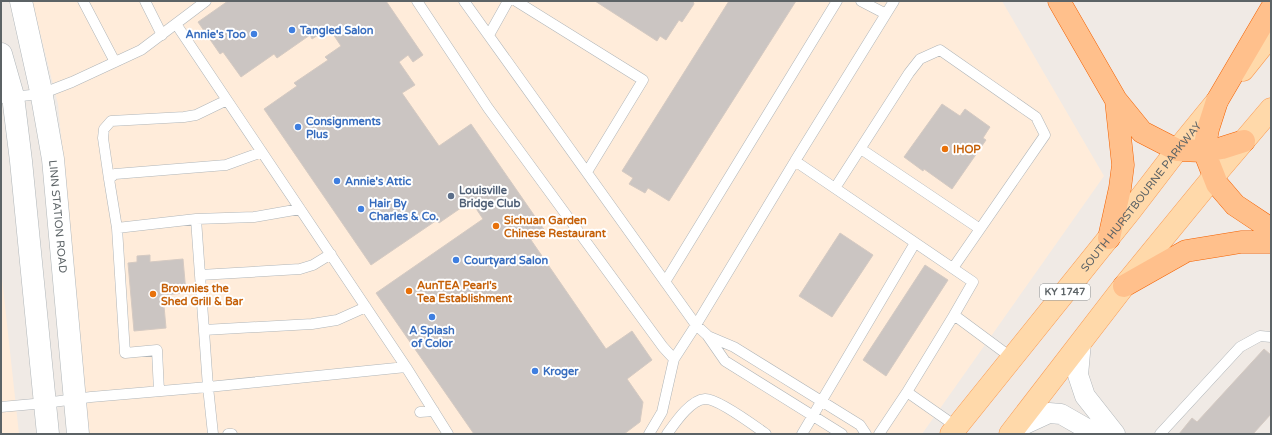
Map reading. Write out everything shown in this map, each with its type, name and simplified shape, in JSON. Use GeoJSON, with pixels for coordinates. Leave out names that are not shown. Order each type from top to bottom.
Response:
{"type":"FeatureCollection","features":[{"type":"Feature","properties":{"kind":"highway"},"geometry":{"type":"LineString","coordinates":[[1059,1],[1116,100],[1142,132],[1177,150],[1204,151],[1222,148],[1244,141]]}},
{"type":"Feature","properties":{"kind":"highway"},"geometry":{"type":"LineString","coordinates":[[1271,9],[1217,102],[1208,129],[1204,151],[1217,184],[1235,205],[1271,229]]}},
{"type":"Feature","properties":{"kind":"highway"},"geometry":{"type":"LineString","coordinates":[[1109,238],[1120,188],[1123,165],[1116,100]]}},
{"type":"Feature","properties":{"kind":"highway"},"geometry":{"type":"LineString","coordinates":[[1124,286],[1186,251],[1241,242],[1271,242]]}},
{"type":"Feature","properties":{"kind":"main road","name":"SOUTH HURSTBOURNE PARKWAY"},"geometry":{"type":"LineString","coordinates":[[954,430],[1109,238],[1177,150],[1271,35]]}},
{"type":"Feature","properties":{"kind":"main road"},"geometry":{"type":"LineString","coordinates":[[1015,432],[1124,286],[1271,109]]}},
{"type":"Feature","properties":{"kind":"street","name":"LINN STATION ROAD"},"geometry":{"type":"LineString","coordinates":[[21,1],[53,159],[78,434]]}},
{"type":"Feature","properties":{"kind":"street"},"geometry":{"type":"LineString","coordinates":[[1,54],[7,97],[22,168],[48,434]]}},
{"type":"Feature","properties":{"kind":"street"},"geometry":{"type":"LineString","coordinates":[[1081,342],[1078,375],[1085,396],[1115,434]]}},
{"type":"Feature","properties":{"kind":"street"},"geometry":{"type":"LineString","coordinates":[[1015,432],[1049,413],[1061,414],[1096,434]]}},
{"type":"Feature","properties":{"kind":"lane"},"geometry":{"type":"LineString","coordinates":[[83,1],[115,62]]}},
{"type":"Feature","properties":{"kind":"lane"},"geometry":{"type":"LineString","coordinates":[[145,1],[162,34]]}},
{"type":"Feature","properties":{"kind":"lane"},"geometry":{"type":"LineString","coordinates":[[417,1],[488,108],[659,341],[674,359]]}},
{"type":"Feature","properties":{"kind":"lane"},"geometry":{"type":"LineString","coordinates":[[464,1],[696,325],[707,335],[725,361],[813,418],[842,434]]}},
{"type":"Feature","properties":{"kind":"lane"},"geometry":{"type":"LineString","coordinates":[[489,35],[508,1]]}},
{"type":"Feature","properties":{"kind":"lane"},"geometry":{"type":"LineString","coordinates":[[516,1],[643,80],[587,172]]}},
{"type":"Feature","properties":{"kind":"lane"},"geometry":{"type":"LineString","coordinates":[[665,282],[837,1]]}},
{"type":"Feature","properties":{"kind":"lane"},"geometry":{"type":"LineString","coordinates":[[861,1],[886,14]]}},
{"type":"Feature","properties":{"kind":"lane"},"geometry":{"type":"LineString","coordinates":[[648,434],[662,412],[674,359],[894,1]]}},
{"type":"Feature","properties":{"kind":"lane"},"geometry":{"type":"LineString","coordinates":[[7,97],[41,94],[72,82],[141,50],[204,2]]}},
{"type":"Feature","properties":{"kind":"lane"},"geometry":{"type":"LineString","coordinates":[[176,24],[406,367],[448,434]]}},
{"type":"Feature","properties":{"kind":"lane"},"geometry":{"type":"LineString","coordinates":[[835,188],[909,73],[920,59],[940,50],[1036,117],[1045,135],[953,268]]}},
{"type":"Feature","properties":{"kind":"lane"},"geometry":{"type":"LineString","coordinates":[[159,391],[157,350],[125,353],[117,228],[103,138],[104,129],[111,121],[184,118],[196,115],[227,100]]}},
{"type":"Feature","properties":{"kind":"lane"},"geometry":{"type":"LineString","coordinates":[[861,149],[980,229]]}},
{"type":"Feature","properties":{"kind":"lane"},"geometry":{"type":"LineString","coordinates":[[109,179],[115,174],[226,165],[262,152]]}},
{"type":"Feature","properties":{"kind":"lane"},"geometry":{"type":"LineString","coordinates":[[795,161],[973,282],[907,392],[879,434]]}},
{"type":"Feature","properties":{"kind":"lane"},"geometry":{"type":"LineString","coordinates":[[117,228],[196,219],[254,217],[300,209]]}},
{"type":"Feature","properties":{"kind":"lane"},"geometry":{"type":"LineString","coordinates":[[196,219],[208,387],[213,434]]}},
{"type":"Feature","properties":{"kind":"lane"},"geometry":{"type":"LineString","coordinates":[[802,434],[813,418],[915,243]]}},
{"type":"Feature","properties":{"kind":"lane"},"geometry":{"type":"LineString","coordinates":[[200,275],[300,269],[313,265],[331,254]]}},
{"type":"Feature","properties":{"kind":"lane"},"geometry":{"type":"LineString","coordinates":[[204,330],[312,324],[336,320],[366,307]]}},
{"type":"Feature","properties":{"kind":"lane"},"geometry":{"type":"LineString","coordinates":[[954,315],[1012,358]]}},
{"type":"Feature","properties":{"kind":"lane"},"geometry":{"type":"LineString","coordinates":[[707,335],[734,347],[860,425],[866,434]]}},
{"type":"Feature","properties":{"kind":"lane"},"geometry":{"type":"LineString","coordinates":[[1160,434],[1240,346],[1260,336],[1271,337]]}},
{"type":"Feature","properties":{"kind":"lane"},"geometry":{"type":"LineString","coordinates":[[1,407],[45,403],[75,398],[208,387],[406,367]]}},
{"type":"Feature","properties":{"kind":"lane"},"geometry":{"type":"LineString","coordinates":[[907,392],[954,430]]}},
{"type":"Feature","properties":{"kind":"lane"},"geometry":{"type":"LineString","coordinates":[[667,434],[679,417],[695,402],[705,399],[718,402],[766,434]]}},
{"type":"Feature","properties":{"kind":"lane"},"geometry":{"type":"LineString","coordinates":[[420,412],[434,411]]}},
{"type":"Feature","properties":{"kind":"shaded area"},"geometry":{"type":"Polygon","coordinates":[[[32,1],[1002,1],[1104,176],[922,434],[89,434],[58,104],[32,1]]]}},
{"type":"Feature","properties":{"kind":"shaded area"},"geometry":{"type":"Polygon","coordinates":[[[1,269],[19,434],[1,434],[1,269]]]}},
{"type":"Feature","properties":{"kind":"building"},"geometry":{"type":"Polygon","coordinates":[[[228,1],[386,1],[423,55],[413,62],[408,55],[399,62],[415,85],[402,93],[439,146],[471,124],[545,231],[531,240],[606,349],[632,331],[652,360],[627,379],[643,402],[640,422],[624,434],[474,434],[376,293],[483,219],[471,201],[439,223],[437,220],[371,265],[264,109],[297,86],[294,83],[328,60],[325,57],[341,46],[329,28],[312,39],[310,35],[277,58],[274,54],[241,77],[223,52],[220,54],[198,22],[228,1]]]}},
{"type":"Feature","properties":{"kind":"building"},"geometry":{"type":"Polygon","coordinates":[[[595,1],[693,1],[694,4],[682,22],[679,20],[666,40],[660,36],[657,41],[595,1]]]}},
{"type":"Feature","properties":{"kind":"building"},"geometry":{"type":"Polygon","coordinates":[[[729,1],[796,1],[669,201],[648,188],[645,193],[629,184],[633,178],[622,171],[729,1]]]}},
{"type":"Feature","properties":{"kind":"building","name":"IHOP"},"geometry":{"type":"Polygon","coordinates":[[[942,104],[960,116],[965,109],[990,127],[983,138],[986,140],[952,189],[904,157],[942,104]]]}},
{"type":"Feature","properties":{"kind":"building"},"geometry":{"type":"Polygon","coordinates":[[[840,233],[873,255],[832,317],[799,296],[840,233]]]}},
{"type":"Feature","properties":{"kind":"building","name":"Brownies the Shed Grill & Bar"},"geometry":{"type":"Polygon","coordinates":[[[150,255],[150,262],[183,259],[186,293],[163,295],[166,328],[134,331],[128,263],[137,262],[137,256],[150,255]]]}},
{"type":"Feature","properties":{"kind":"building"},"geometry":{"type":"Polygon","coordinates":[[[925,265],[948,280],[886,376],[863,360],[925,265]]]}},
{"type":"Feature","properties":{"kind":"building"},"geometry":{"type":"Polygon","coordinates":[[[1264,349],[1271,355],[1271,414],[1253,434],[1179,434],[1192,418],[1197,422],[1264,349]]]}},
{"type":"Feature","properties":{"kind":"place","name":"Tangled Salon"},"geometry":{"type":"Point","coordinates":[292,30]}},
{"type":"Feature","properties":{"kind":"place","name":"Annie's Too"},"geometry":{"type":"Point","coordinates":[254,34]}},
{"type":"Feature","properties":{"kind":"place","name":"Consignments Plus"},"geometry":{"type":"Point","coordinates":[298,127]}},
{"type":"Feature","properties":{"kind":"place","name":"IHOP"},"geometry":{"type":"Point","coordinates":[945,149]}},
{"type":"Feature","properties":{"kind":"place","name":"Annie's Attic"},"geometry":{"type":"Point","coordinates":[337,181]}},
{"type":"Feature","properties":{"kind":"place","name":"Louisville Bridge Club"},"geometry":{"type":"Point","coordinates":[451,196]}},
{"type":"Feature","properties":{"kind":"place","name":"Hair By Charles & Co."},"geometry":{"type":"Point","coordinates":[361,209]}},
{"type":"Feature","properties":{"kind":"place","name":"Sichuan Garden Chinese Restaurant"},"geometry":{"type":"Point","coordinates":[496,226]}},
{"type":"Feature","properties":{"kind":"place","name":"Courtyard Salon"},"geometry":{"type":"Point","coordinates":[456,260]}},
{"type":"Feature","properties":{"kind":"place","name":"AunTEA Pearl's Tea Establishment"},"geometry":{"type":"Point","coordinates":[409,291]}},
{"type":"Feature","properties":{"kind":"place","name":"Brownies the Shed Grill & Bar"},"geometry":{"type":"Point","coordinates":[153,294]}},
{"type":"Feature","properties":{"kind":"place","name":"A Splash of Color"},"geometry":{"type":"Point","coordinates":[432,317]}},
{"type":"Feature","properties":{"kind":"place","name":"Kroger"},"geometry":{"type":"Point","coordinates":[535,371]}}]}
